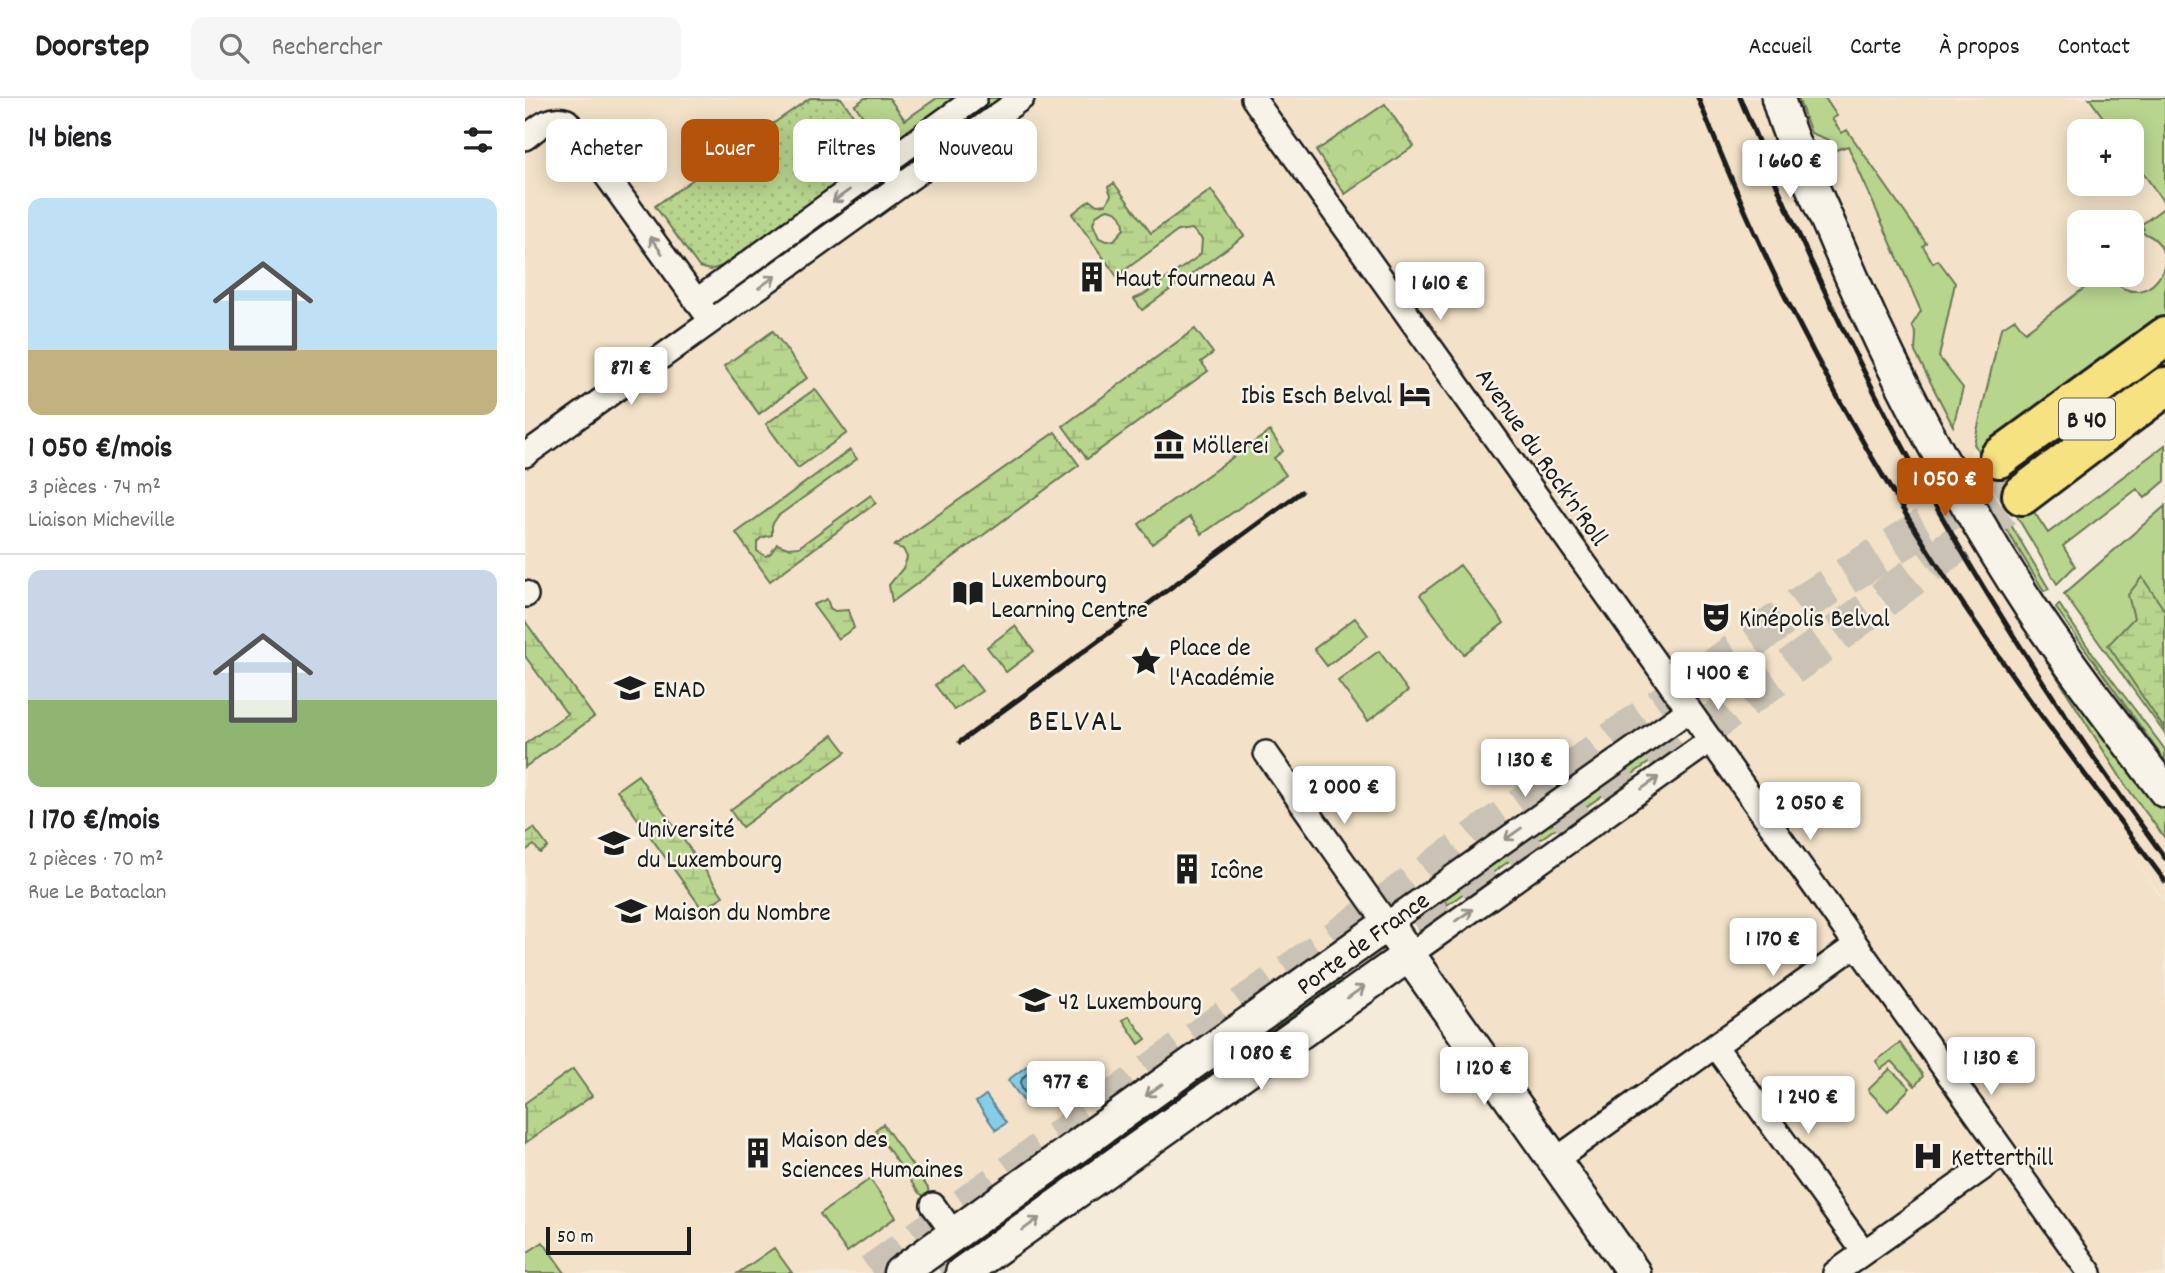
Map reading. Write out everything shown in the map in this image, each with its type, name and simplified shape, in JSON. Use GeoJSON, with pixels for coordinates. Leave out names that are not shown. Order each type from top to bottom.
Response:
{"type":"FeatureCollection","features":[{"type":"Feature","properties":{"kind":"highway","name":"B 40"},"geometry":{"type":"LineString","coordinates":[[2016,485],[2165,337]]}},
{"type":"Feature","properties":{"kind":"highway","name":"B 40"},"geometry":{"type":"LineString","coordinates":[[2016,485],[2165,363]]}},
{"type":"Feature","properties":{"kind":"highway","name":"B 40"},"geometry":{"type":"LineString","coordinates":[[2016,485],[2165,387]]}},
{"type":"Feature","properties":{"kind":"highway","name":"B 40"},"geometry":{"type":"LineString","coordinates":[[2016,485],[2165,418]]}},
{"type":"Feature","properties":{"kind":"main road"},"geometry":{"type":"LineString","coordinates":[[1778,98],[1855,287],[1920,422],[2018,588],[2057,646],[2165,791]]}},
{"type":"Feature","properties":{"kind":"main road"},"geometry":{"type":"LineString","coordinates":[[1387,924],[1634,1273]]}},
{"type":"Feature","properties":{"kind":"main road","name":"Porte de France"},"geometry":{"type":"LineString","coordinates":[[900,1273],[1387,924]]}},
{"type":"Feature","properties":{"kind":"main road","name":"Porte de France"},"geometry":{"type":"LineString","coordinates":[[973,1270],[1409,955]]}},
{"type":"Feature","properties":{"kind":"main road"},"geometry":{"type":"LineString","coordinates":[[954,1234],[973,1270]]}},
{"type":"Feature","properties":{"kind":"street"},"geometry":{"type":"LineString","coordinates":[[696,301],[975,98]]}},
{"type":"Feature","properties":{"kind":"street"},"geometry":{"type":"LineString","coordinates":[[525,455],[1022,98]]}},
{"type":"Feature","properties":{"kind":"street","name":"Avenue du Rock'n'Roll"},"geometry":{"type":"LineString","coordinates":[[1254,98],[2090,1273]]}},
{"type":"Feature","properties":{"kind":"street"},"geometry":{"type":"LineString","coordinates":[[525,138],[548,121],[561,118],[567,121],[711,323]]}},
{"type":"Feature","properties":{"kind":"street","name":"Porte de France"},"geometry":{"type":"LineString","coordinates":[[1387,924],[1689,710]]}},
{"type":"Feature","properties":{"kind":"street","name":"Porte de France"},"geometry":{"type":"LineString","coordinates":[[1409,955],[1711,740]]}},
{"type":"Feature","properties":{"kind":"street"},"geometry":{"type":"LineString","coordinates":[[1266,754],[1387,924]]}},
{"type":"Feature","properties":{"kind":"street"},"geometry":{"type":"LineString","coordinates":[[1554,1161],[1856,945]]}},
{"type":"Feature","properties":{"kind":"street"},"geometry":{"type":"LineString","coordinates":[[1715,1046],[1864,1252]]}},
{"type":"Feature","properties":{"kind":"street"},"geometry":{"type":"LineString","coordinates":[[1835,1273],[2004,1153]]}},
{"type":"Feature","properties":{"kind":"street"},"geometry":{"type":"LineString","coordinates":[[933,1205],[954,1234]]}},
{"type":"Feature","properties":{"kind":"shaded area"},"geometry":{"type":"Polygon","coordinates":[[[525,98],[2089,98],[2104,119],[2067,119],[2067,196],[2144,196],[2144,174],[2165,204],[2165,207],[2144,223],[2144,210],[2067,210],[2067,287],[2086,287],[2024,333],[2001,328],[1956,512],[2126,786],[2165,838],[2165,900],[2129,853],[2165,903],[2165,1273],[1634,1273],[1409,955],[1710,741],[1689,710],[900,1273],[525,1273],[525,98]]]}},
{"type":"Feature","properties":{"kind":"shaded area"},"geometry":{"type":"Polygon","coordinates":[[[2144,234],[2153,238],[2164,254],[2163,273],[2157,281],[2140,291],[2121,288],[2144,287],[2144,234]]]}},
{"type":"Feature","properties":{"kind":"green space"},"geometry":{"type":"Polygon","coordinates":[[[810,98],[841,98],[856,119],[793,119],[793,182],[838,182],[722,266],[710,270],[699,267],[655,206],[689,182],[779,182],[779,120],[810,98]]]}},
{"type":"Feature","properties":{"kind":"green space"},"geometry":{"type":"Polygon","coordinates":[[[865,98],[889,98],[905,120],[937,98],[955,98],[926,119],[914,119],[914,127],[900,137],[900,119],[865,119],[855,105],[865,98]]]}},
{"type":"Feature","properties":{"kind":"green space"},"geometry":{"type":"Polygon","coordinates":[[[985,98],[1012,98],[983,119],[956,119],[985,98]]]}},
{"type":"Feature","properties":{"kind":"green space"},"geometry":{"type":"Polygon","coordinates":[[[1798,98],[1825,98],[1837,116],[1832,119],[1842,133],[1847,130],[1926,243],[1923,246],[1933,263],[1938,260],[1955,283],[1939,357],[1963,388],[1953,426],[1915,352],[1916,335],[1912,325],[1921,311],[1848,146],[1836,150],[1829,140],[1811,133],[1798,98]]]}},
{"type":"Feature","properties":{"kind":"green space"},"geometry":{"type":"Polygon","coordinates":[[[2089,98],[2165,98],[2165,204],[2144,174],[2144,119],[2104,119],[2089,98]]]}},
{"type":"Feature","properties":{"kind":"green space"},"geometry":{"type":"Polygon","coordinates":[[[1385,104],[1414,146],[1345,194],[1316,151],[1385,104]]]}},
{"type":"Feature","properties":{"kind":"green space"},"geometry":{"type":"Polygon","coordinates":[[[914,149],[914,170],[900,180],[900,160],[914,149]]]}},
{"type":"Feature","properties":{"kind":"green space"},"geometry":{"type":"Polygon","coordinates":[[[1114,183],[1151,233],[1211,190],[1244,236],[1142,310],[1134,299],[1196,258],[1201,253],[1202,239],[1192,229],[1178,231],[1118,278],[1072,214],[1090,200],[1097,205],[1106,204],[1111,195],[1108,187],[1114,183]],[[1108,209],[1095,218],[1093,224],[1099,238],[1106,241],[1114,240],[1124,229],[1121,215],[1108,209]]]}},
{"type":"Feature","properties":{"kind":"green space"},"geometry":{"type":"Polygon","coordinates":[[[2165,207],[2165,263],[2158,243],[2144,234],[2144,223],[2165,207]]]}},
{"type":"Feature","properties":{"kind":"green space"},"geometry":{"type":"Polygon","coordinates":[[[2165,264],[2165,323],[1991,447],[2048,533],[2165,445],[2165,481],[2145,498],[2137,489],[2063,546],[2075,566],[2057,584],[1974,444],[2001,328],[2015,319],[2025,332],[2086,287],[2141,290],[2148,288],[2161,274],[2165,264]]]}},
{"type":"Feature","properties":{"kind":"green space"},"geometry":{"type":"Polygon","coordinates":[[[1195,329],[1213,353],[1201,362],[1208,371],[1087,459],[1063,426],[1195,329]]]}},
{"type":"Feature","properties":{"kind":"green space"},"geometry":{"type":"Polygon","coordinates":[[[773,331],[807,378],[759,414],[724,366],[773,331]]]}},
{"type":"Feature","properties":{"kind":"green space"},"geometry":{"type":"Polygon","coordinates":[[[815,389],[847,433],[798,468],[766,424],[815,389]]]}},
{"type":"Feature","properties":{"kind":"green space"},"geometry":{"type":"Polygon","coordinates":[[[1270,431],[1283,451],[1274,458],[1286,475],[1202,534],[1190,517],[1152,544],[1139,524],[1270,431]]]}},
{"type":"Feature","properties":{"kind":"green space"},"geometry":{"type":"Polygon","coordinates":[[[1055,432],[1079,465],[892,602],[889,585],[904,567],[907,557],[903,549],[894,546],[1055,432]]]}},
{"type":"Feature","properties":{"kind":"green space"},"geometry":{"type":"Polygon","coordinates":[[[850,450],[857,459],[778,516],[772,525],[772,535],[757,542],[757,551],[766,556],[777,544],[788,548],[799,547],[871,495],[876,503],[770,581],[736,533],[850,450]]]}},
{"type":"Feature","properties":{"kind":"green space"},"geometry":{"type":"Polygon","coordinates":[[[1974,463],[2049,589],[2044,591],[1973,475],[1974,463]]]}},
{"type":"Feature","properties":{"kind":"green space"},"geometry":{"type":"Polygon","coordinates":[[[2165,506],[2165,734],[2064,594],[2165,506]]]}},
{"type":"Feature","properties":{"kind":"green space"},"geometry":{"type":"Polygon","coordinates":[[[1460,565],[1504,623],[1464,654],[1420,595],[1460,565]]]}},
{"type":"Feature","properties":{"kind":"green space"},"geometry":{"type":"Polygon","coordinates":[[[2142,577],[2165,611],[2165,730],[2108,645],[2134,618],[2128,595],[2142,577]]]}},
{"type":"Feature","properties":{"kind":"green space"},"geometry":{"type":"Polygon","coordinates":[[[827,599],[830,608],[835,611],[848,610],[854,628],[838,639],[813,605],[827,599]]]}},
{"type":"Feature","properties":{"kind":"green space"},"geometry":{"type":"Polygon","coordinates":[[[2059,604],[2096,659],[2161,744],[2165,750],[2165,761],[2056,608],[2059,604]]]}},
{"type":"Feature","properties":{"kind":"green space"},"geometry":{"type":"Polygon","coordinates":[[[2017,614],[2165,809],[2165,838],[2126,786],[2017,614]]]}},
{"type":"Feature","properties":{"kind":"green space"},"geometry":{"type":"Polygon","coordinates":[[[1355,618],[1368,635],[1327,666],[1314,649],[1355,618]]]}},
{"type":"Feature","properties":{"kind":"green space"},"geometry":{"type":"Polygon","coordinates":[[[525,621],[594,717],[525,767],[525,744],[567,714],[525,656],[525,621]]]}},
{"type":"Feature","properties":{"kind":"green space"},"geometry":{"type":"Polygon","coordinates":[[[1015,626],[1034,651],[1006,672],[987,647],[1015,626]]]}},
{"type":"Feature","properties":{"kind":"green space"},"geometry":{"type":"Polygon","coordinates":[[[1379,651],[1408,691],[1368,721],[1338,681],[1379,651]]]}},
{"type":"Feature","properties":{"kind":"green space"},"geometry":{"type":"Polygon","coordinates":[[[962,665],[982,691],[954,710],[935,685],[962,665]]]}},
{"type":"Feature","properties":{"kind":"green space"},"geometry":{"type":"Polygon","coordinates":[[[833,735],[846,752],[742,827],[730,810],[833,735]]]}},
{"type":"Feature","properties":{"kind":"green space"},"geometry":{"type":"Polygon","coordinates":[[[1648,751],[1654,759],[1447,905],[1443,898],[1648,751]]]}},
{"type":"Feature","properties":{"kind":"green space"},"geometry":{"type":"Polygon","coordinates":[[[638,775],[723,896],[703,910],[617,790],[638,775]]]}},
{"type":"Feature","properties":{"kind":"green space"},"geometry":{"type":"Polygon","coordinates":[[[534,828],[548,847],[540,853],[534,845],[525,851],[525,834],[534,828]]]}},
{"type":"Feature","properties":{"kind":"green space"},"geometry":{"type":"Polygon","coordinates":[[[1335,973],[1341,981],[1234,1058],[1193,1097],[1182,1081],[1335,973]]]}},
{"type":"Feature","properties":{"kind":"green space"},"geometry":{"type":"Polygon","coordinates":[[[1129,1016],[1146,1039],[1139,1044],[1123,1020],[1129,1016]]]}},
{"type":"Feature","properties":{"kind":"green space"},"geometry":{"type":"Polygon","coordinates":[[[1900,1043],[1923,1076],[1915,1086],[1892,1061],[1881,1069],[1876,1061],[1900,1043]]]}},
{"type":"Feature","properties":{"kind":"green space"},"geometry":{"type":"Polygon","coordinates":[[[573,1069],[592,1096],[525,1143],[525,1103],[573,1069]]]}},
{"type":"Feature","properties":{"kind":"green space"},"geometry":{"type":"Polygon","coordinates":[[[1890,1069],[1910,1088],[1888,1111],[1868,1090],[1890,1069]]]}},
{"type":"Feature","properties":{"kind":"green space"},"geometry":{"type":"Polygon","coordinates":[[[1167,1094],[1177,1108],[1026,1215],[1021,1208],[1127,1132],[1167,1094]]]}},
{"type":"Feature","properties":{"kind":"green space"},"geometry":{"type":"Polygon","coordinates":[[[883,1124],[928,1188],[929,1196],[919,1193],[875,1130],[883,1124]]]}},
{"type":"Feature","properties":{"kind":"green space"},"geometry":{"type":"Polygon","coordinates":[[[870,1179],[896,1217],[847,1252],[820,1214],[870,1179]]]}},
{"type":"Feature","properties":{"kind":"green space"},"geometry":{"type":"Polygon","coordinates":[[[543,1242],[565,1273],[525,1273],[525,1254],[543,1242]]]}},
{"type":"Feature","properties":{"kind":"green space"},"geometry":{"type":"Polygon","coordinates":[[[774,1248],[792,1273],[738,1273],[774,1248]]]}},
{"type":"Feature","properties":{"kind":"water"},"geometry":{"type":"Polygon","coordinates":[[[1035,1060],[1055,1088],[1028,1107],[1008,1080],[1035,1060]]]}},
{"type":"Feature","properties":{"kind":"water"},"geometry":{"type":"Polygon","coordinates":[[[986,1095],[1006,1123],[996,1130],[976,1102],[986,1095]]]}},
{"type":"Feature","properties":{"kind":"tunnel"},"geometry":{"type":"LineString","coordinates":[[872,1273],[1808,600],[2009,474]]}},
{"type":"Feature","properties":{"kind":"tunnel"},"geometry":{"type":"LineString","coordinates":[[1373,965],[1834,636],[2022,495]]}},
{"type":"Feature","properties":{"kind":"tunnel"},"geometry":{"type":"LineString","coordinates":[[941,1273],[991,1238]]}},
{"type":"Feature","properties":{"kind":"railway"},"geometry":{"type":"LineString","coordinates":[[1698,98],[1787,301],[1831,386],[1879,469],[1984,635],[2165,881]]}},
{"type":"Feature","properties":{"kind":"railway"},"geometry":{"type":"LineString","coordinates":[[1740,98],[1789,213],[1910,461],[2013,635],[2087,748],[2165,858]]}},
{"type":"Feature","properties":{"kind":"railway"},"geometry":{"type":"LineString","coordinates":[[960,742],[1301,492]]}},
{"type":"Feature","properties":{"kind":"place","name":"Haut fourneau A"},"geometry":{"type":"Point","coordinates":[1092,277]}},
{"type":"Feature","properties":{"kind":"place","name":"Ibis Esch Belval"},"geometry":{"type":"Point","coordinates":[1415,394]}},
{"type":"Feature","properties":{"kind":"place","name":"Möllerei"},"geometry":{"type":"Point","coordinates":[1169,444]}},
{"type":"Feature","properties":{"kind":"place","name":"Luxembourg Learning Centre"},"geometry":{"type":"Point","coordinates":[968,593]}},
{"type":"Feature","properties":{"kind":"place","name":"Kinépolis Belval"},"geometry":{"type":"Point","coordinates":[1716,617]}},
{"type":"Feature","properties":{"kind":"place","name":"Place de l'Académie"},"geometry":{"type":"Point","coordinates":[1146,661]}},
{"type":"Feature","properties":{"kind":"place","name":"ENAD"},"geometry":{"type":"Point","coordinates":[630,688]}},
{"type":"Feature","properties":{"kind":"place","name":"Université du Luxembourg"},"geometry":{"type":"Point","coordinates":[614,843]}},
{"type":"Feature","properties":{"kind":"place","name":"Icône"},"geometry":{"type":"Point","coordinates":[1187,869]}},
{"type":"Feature","properties":{"kind":"place","name":"Maison du Nombre"},"geometry":{"type":"Point","coordinates":[631,911]}},
{"type":"Feature","properties":{"kind":"place","name":"42 Luxembourg"},"geometry":{"type":"Point","coordinates":[1035,1000]}},
{"type":"Feature","properties":{"kind":"place","name":"Maison des Sciences Humaines"},"geometry":{"type":"Point","coordinates":[758,1153]}},
{"type":"Feature","properties":{"kind":"place","name":"Ketterthill"},"geometry":{"type":"Point","coordinates":[1928,1156]}},
{"type":"Feature","properties":{"kind":"district","name":"BELVAL"},"geometry":{"type":"Point","coordinates":[1076,720]}}]}
